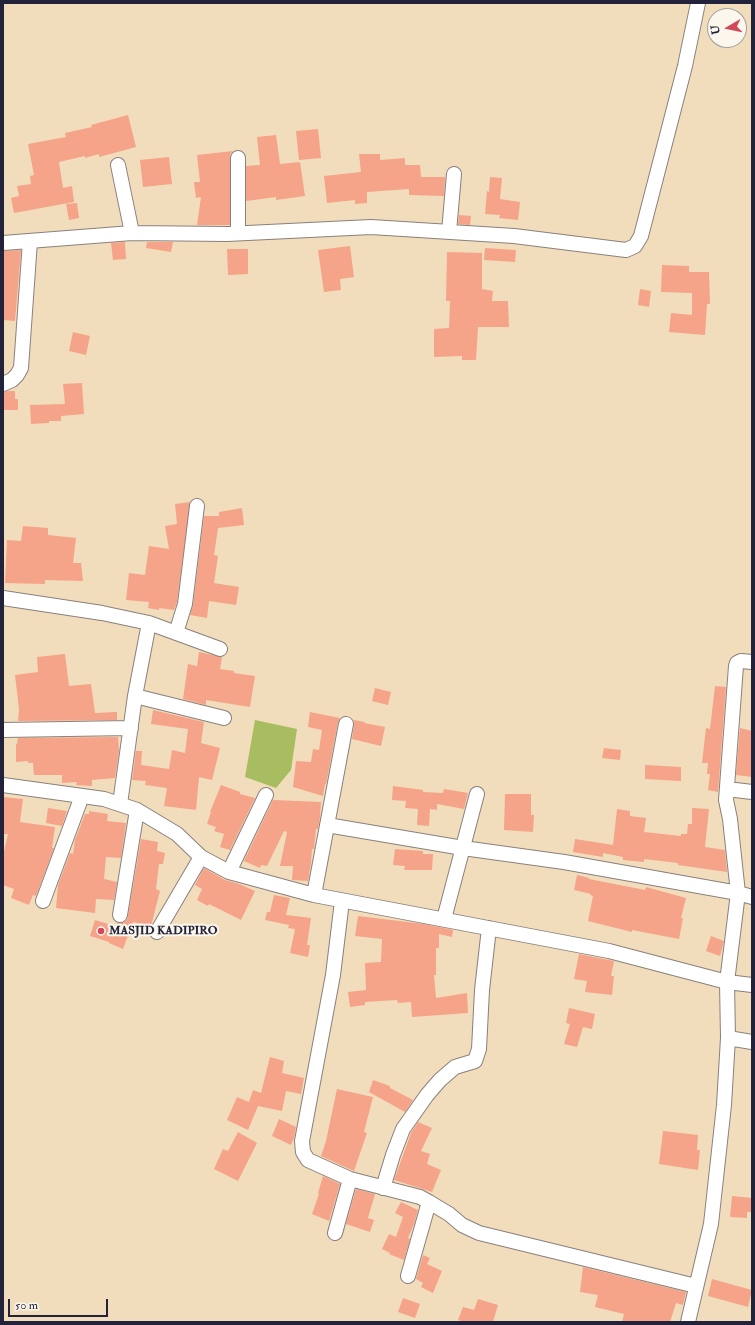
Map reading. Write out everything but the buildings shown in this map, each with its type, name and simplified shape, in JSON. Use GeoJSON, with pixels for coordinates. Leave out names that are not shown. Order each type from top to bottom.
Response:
{"type":"FeatureCollection","features":[{"type":"Feature","properties":{"kind":"street"},"geometry":{"type":"LineString","coordinates":[[3,243],[132,233],[238,234],[371,227],[514,236],[626,250],[636,246],[641,236],[685,66],[698,3]]}},
{"type":"Feature","properties":{"kind":"street"},"geometry":{"type":"LineString","coordinates":[[238,158],[238,234]]}},
{"type":"Feature","properties":{"kind":"street"},"geometry":{"type":"LineString","coordinates":[[118,165],[132,233]]}},
{"type":"Feature","properties":{"kind":"street"},"geometry":{"type":"LineString","coordinates":[[449,232],[454,174]]}},
{"type":"Feature","properties":{"kind":"street"},"geometry":{"type":"LineString","coordinates":[[3,384],[12,380],[17,375],[20,368],[30,241]]}},
{"type":"Feature","properties":{"kind":"street"},"geometry":{"type":"LineString","coordinates":[[176,633],[185,604],[197,506]]}},
{"type":"Feature","properties":{"kind":"street"},"geometry":{"type":"LineString","coordinates":[[3,598],[102,613],[149,624],[220,649]]}},
{"type":"Feature","properties":{"kind":"street"},"geometry":{"type":"LineString","coordinates":[[120,804],[136,696],[149,624]]}},
{"type":"Feature","properties":{"kind":"street"},"geometry":{"type":"LineString","coordinates":[[688,1322],[710,1224],[724,1105],[728,1038],[727,982],[738,893],[726,794],[736,666],[737,663],[741,661],[752,662]]}},
{"type":"Feature","properties":{"kind":"street"},"geometry":{"type":"LineString","coordinates":[[136,696],[224,718]]}},
{"type":"Feature","properties":{"kind":"street"},"geometry":{"type":"LineString","coordinates":[[314,895],[346,724]]}},
{"type":"Feature","properties":{"kind":"street"},"geometry":{"type":"LineString","coordinates":[[3,730],[131,728]]}},
{"type":"Feature","properties":{"kind":"street"},"geometry":{"type":"LineString","coordinates":[[3,785],[104,799],[137,810],[177,834],[201,857],[229,872],[314,895],[609,951],[727,982],[752,985]]}},
{"type":"Feature","properties":{"kind":"street"},"geometry":{"type":"LineString","coordinates":[[726,794],[752,792]]}},
{"type":"Feature","properties":{"kind":"street"},"geometry":{"type":"LineString","coordinates":[[444,919],[477,794]]}},
{"type":"Feature","properties":{"kind":"street"},"geometry":{"type":"LineString","coordinates":[[229,872],[266,795]]}},
{"type":"Feature","properties":{"kind":"street"},"geometry":{"type":"LineString","coordinates":[[43,901],[82,796]]}},
{"type":"Feature","properties":{"kind":"street"},"geometry":{"type":"LineString","coordinates":[[120,915],[137,810]]}},
{"type":"Feature","properties":{"kind":"street"},"geometry":{"type":"LineString","coordinates":[[327,826],[463,848],[564,862],[738,893],[752,897]]}},
{"type":"Feature","properties":{"kind":"street"},"geometry":{"type":"LineString","coordinates":[[157,932],[201,857]]}},
{"type":"Feature","properties":{"kind":"street"},"geometry":{"type":"LineString","coordinates":[[342,901],[333,975],[302,1141],[303,1152],[308,1160],[350,1179],[420,1197],[449,1214],[462,1225],[479,1233],[696,1286]]}},
{"type":"Feature","properties":{"kind":"street"},"geometry":{"type":"LineString","coordinates":[[383,1188],[393,1155],[403,1130],[427,1094],[455,1067],[475,1061],[479,1049],[482,990],[489,928]]}},
{"type":"Feature","properties":{"kind":"street"},"geometry":{"type":"LineString","coordinates":[[728,1038],[752,1042]]}},
{"type":"Feature","properties":{"kind":"street"},"geometry":{"type":"LineString","coordinates":[[335,1233],[350,1179]]}},
{"type":"Feature","properties":{"kind":"street"},"geometry":{"type":"LineString","coordinates":[[408,1276],[429,1202]]}},
{"type":"Feature","properties":{"kind":"green space"},"geometry":{"type":"Polygon","coordinates":[[[255,720],[297,729],[291,770],[276,788],[245,777],[255,720]]]}},
{"type":"Feature","properties":{"kind":"place","name":"MASJID KADIPIRO"},"geometry":{"type":"Point","coordinates":[101,931]}}]}
